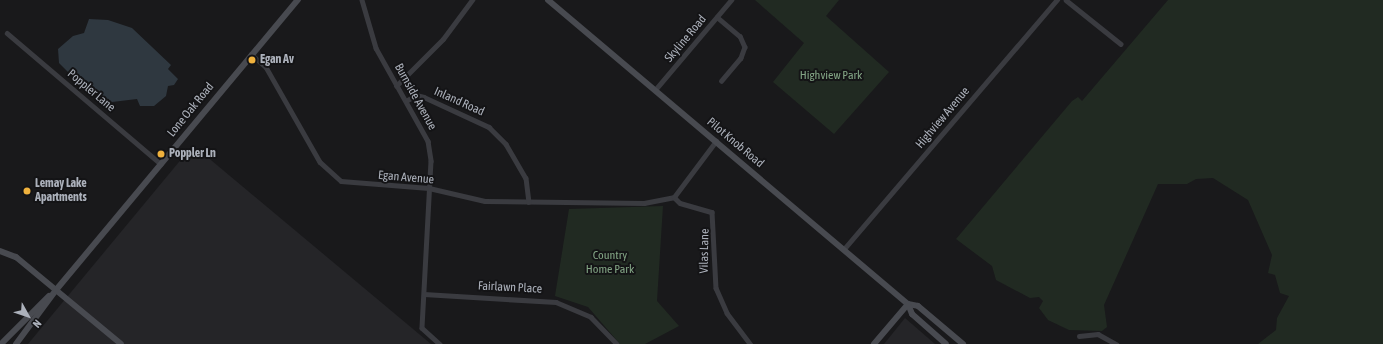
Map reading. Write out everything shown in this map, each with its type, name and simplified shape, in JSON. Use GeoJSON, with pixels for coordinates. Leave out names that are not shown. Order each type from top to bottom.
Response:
{"type":"FeatureCollection","features":[{"type":"Feature","properties":{"kind":"main road","name":"Lone Oak Road"},"geometry":{"type":"LineString","coordinates":[[16,344],[56,290],[251,54],[298,0]]}},
{"type":"Feature","properties":{"kind":"main road","name":"Pilot Knob Road"},"geometry":{"type":"LineString","coordinates":[[548,0],[908,304],[912,314],[945,343]]}},
{"type":"Feature","properties":{"kind":"main road"},"geometry":{"type":"LineString","coordinates":[[0,251],[16,257],[121,344]]}},
{"type":"Feature","properties":{"kind":"main road","name":"Lone Oak Road"},"geometry":{"type":"LineString","coordinates":[[1,344],[56,290]]}},
{"type":"Feature","properties":{"kind":"main road","name":"Pilot Knob Road"},"geometry":{"type":"LineString","coordinates":[[908,304],[918,306],[963,344]]}},
{"type":"Feature","properties":{"kind":"main road"},"geometry":{"type":"LineString","coordinates":[[874,344],[908,304]]}},
{"type":"Feature","properties":{"kind":"main road"},"geometry":{"type":"LineString","coordinates":[[945,343],[950,333]]}},
{"type":"Feature","properties":{"kind":"street","name":"Burnside Avenue"},"geometry":{"type":"LineString","coordinates":[[362,0],[376,48],[428,141],[429,188],[422,328],[440,344]]}},
{"type":"Feature","properties":{"kind":"street"},"geometry":{"type":"LineString","coordinates":[[396,86],[444,39],[472,0]]}},
{"type":"Feature","properties":{"kind":"street","name":"Skyline Road"},"geometry":{"type":"LineString","coordinates":[[655,90],[731,0]]}},
{"type":"Feature","properties":{"kind":"street","name":"Highview Avenue"},"geometry":{"type":"LineString","coordinates":[[844,249],[1057,0]]}},
{"type":"Feature","properties":{"kind":"street"},"geometry":{"type":"LineString","coordinates":[[1066,0],[1121,44]]}},
{"type":"Feature","properties":{"kind":"street"},"geometry":{"type":"LineString","coordinates":[[717,17],[740,36],[745,47],[742,58],[722,81]]}},
{"type":"Feature","properties":{"kind":"street","name":"Poppler Lane"},"geometry":{"type":"LineString","coordinates":[[7,33],[161,164]]}},
{"type":"Feature","properties":{"kind":"street","name":"Egan Avenue"},"geometry":{"type":"LineString","coordinates":[[251,54],[266,67],[320,162],[331,174],[354,184],[429,188],[485,201],[659,202],[674,196]]}},
{"type":"Feature","properties":{"kind":"street","name":"Inland Road"},"geometry":{"type":"LineString","coordinates":[[406,101],[416,95],[424,97],[489,127],[506,144],[526,178],[529,202]]}},
{"type":"Feature","properties":{"kind":"street"},"geometry":{"type":"LineString","coordinates":[[674,196],[716,142]]}},
{"type":"Feature","properties":{"kind":"street","name":"Vilas Lane"},"geometry":{"type":"LineString","coordinates":[[674,196],[680,203],[712,212],[716,288],[727,313],[750,344]]}},
{"type":"Feature","properties":{"kind":"street","name":"Fairlawn Place"},"geometry":{"type":"LineString","coordinates":[[424,294],[539,299],[570,307],[591,317],[617,344]]}},
{"type":"Feature","properties":{"kind":"street"},"geometry":{"type":"LineString","coordinates":[[1079,336],[1098,334],[1116,344]]}},
{"type":"Feature","properties":{"kind":"shaded area"},"geometry":{"type":"Polygon","coordinates":[[[89,19],[108,20],[132,28],[171,65],[168,69],[178,79],[174,85],[168,86],[166,96],[154,106],[140,106],[137,99],[112,102],[86,90],[59,63],[58,49],[73,36],[84,33],[89,19]]]}},
{"type":"Feature","properties":{"kind":"shaded area"},"geometry":{"type":"Polygon","coordinates":[[[193,145],[431,344],[28,344],[193,145]]]}},
{"type":"Feature","properties":{"kind":"shaded area"},"geometry":{"type":"Polygon","coordinates":[[[905,318],[935,344],[884,344],[905,318]]]}},
{"type":"Feature","properties":{"kind":"green space","name":"Highview Park"},"geometry":{"type":"Polygon","coordinates":[[[755,0],[839,0],[826,16],[889,72],[834,134],[773,82],[804,43],[755,0]]]}},
{"type":"Feature","properties":{"kind":"green space"},"geometry":{"type":"Polygon","coordinates":[[[1168,0],[1383,0],[1383,344],[1258,344],[1276,330],[1277,318],[1289,296],[1280,293],[1275,275],[1268,273],[1272,255],[1248,200],[1213,178],[1196,179],[1187,184],[1158,184],[1104,305],[1107,327],[1102,331],[1069,330],[1048,320],[1039,308],[1043,301],[1039,297],[1030,298],[996,280],[992,266],[956,239],[1072,101],[1078,97],[1082,101],[1168,0]]]}},
{"type":"Feature","properties":{"kind":"green space","name":"Country Home Park"},"geometry":{"type":"Polygon","coordinates":[[[663,206],[657,301],[679,326],[645,344],[620,344],[588,307],[555,296],[569,209],[663,206]]]}},
{"type":"Feature","properties":{"kind":"place","name":"Egan Av"},"geometry":{"type":"Point","coordinates":[252,60]}},
{"type":"Feature","properties":{"kind":"place","name":"Poppler Ln"},"geometry":{"type":"Point","coordinates":[161,154]}},
{"type":"Feature","properties":{"kind":"place","name":"Lemay Lake Apartments"},"geometry":{"type":"Point","coordinates":[27,191]}}]}
